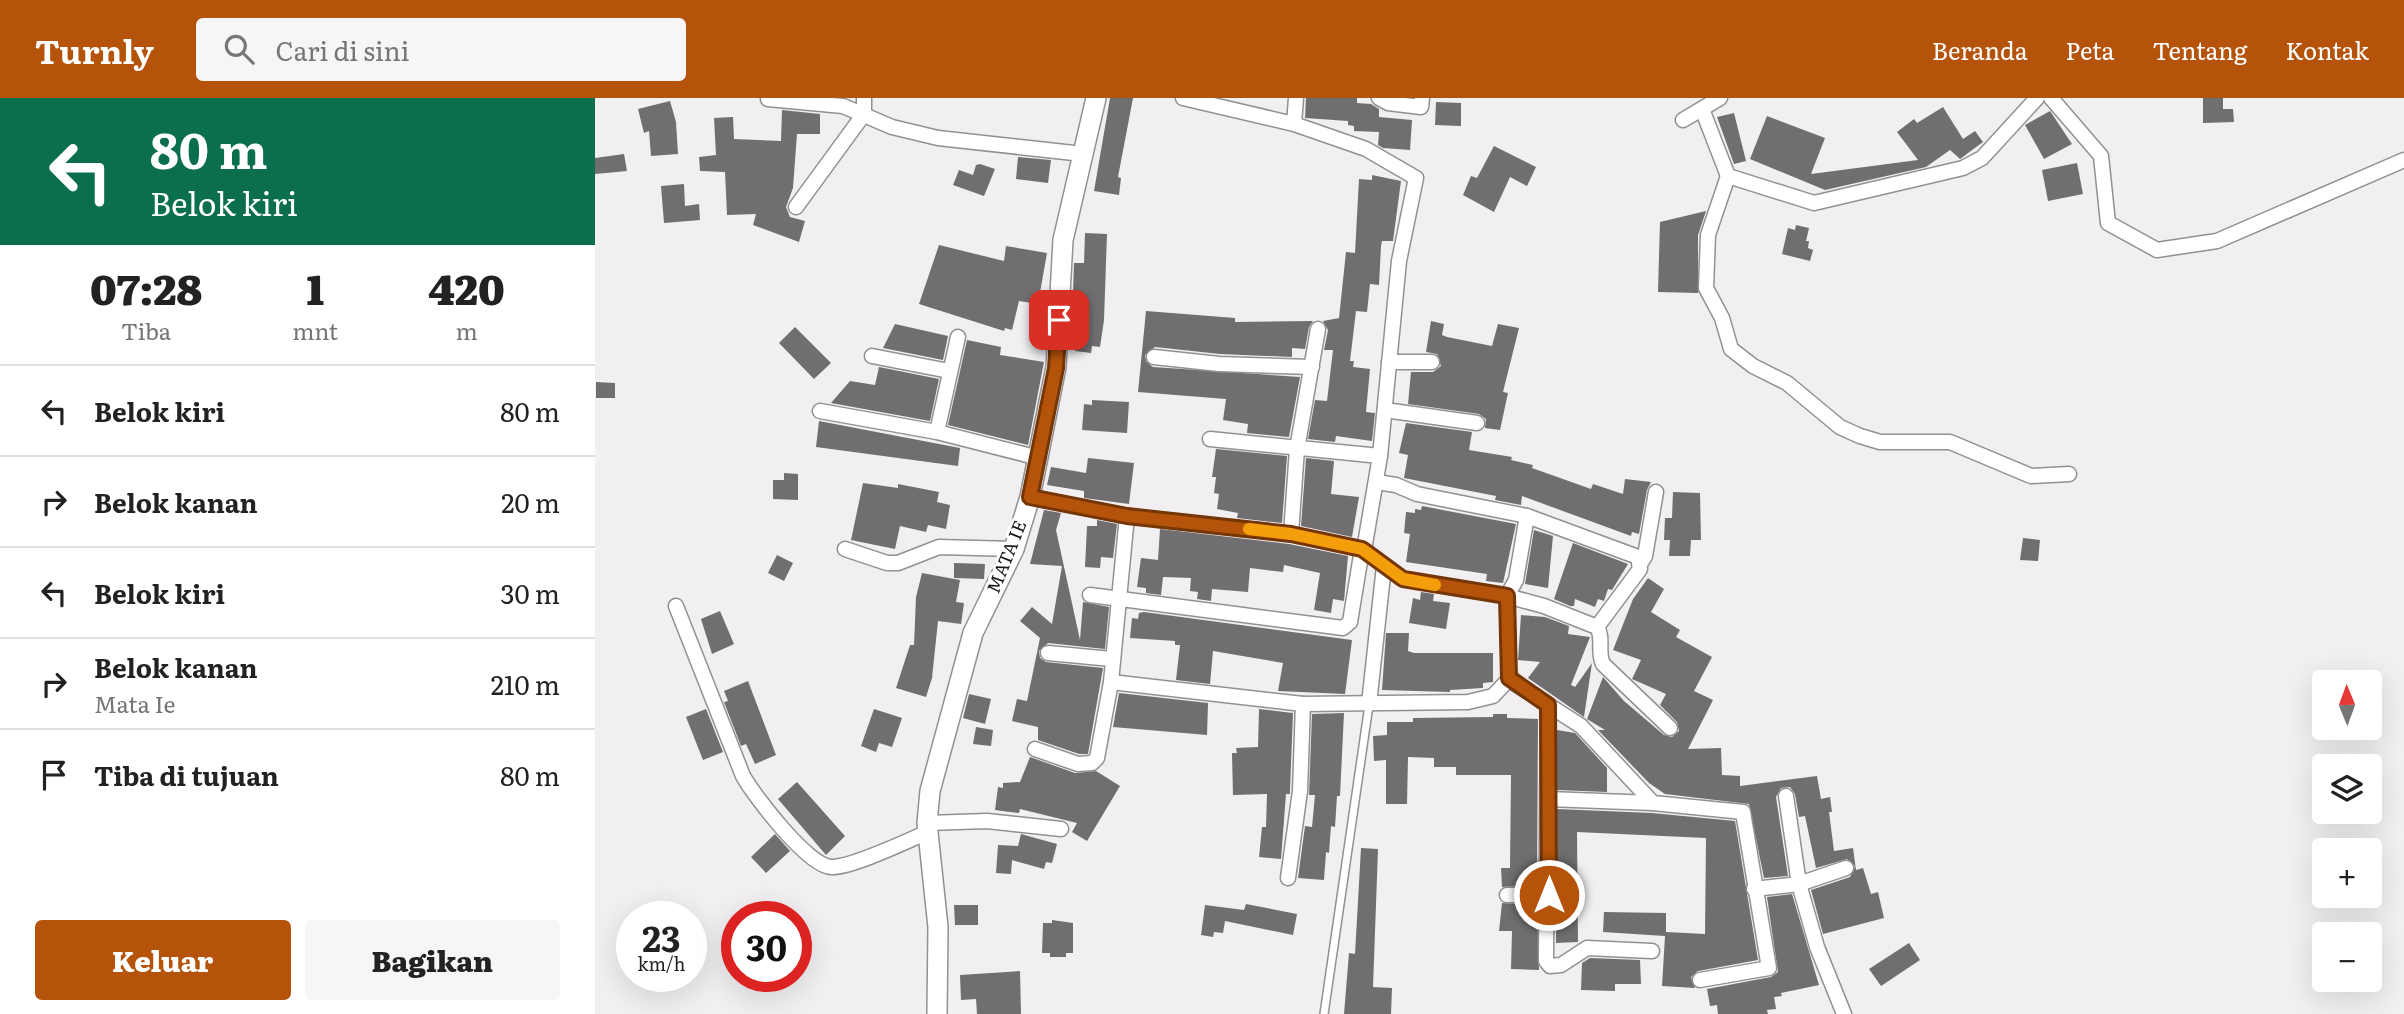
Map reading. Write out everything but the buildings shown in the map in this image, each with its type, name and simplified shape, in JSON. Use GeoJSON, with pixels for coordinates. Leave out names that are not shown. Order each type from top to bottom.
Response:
{"type":"FeatureCollection","features":[{"type":"Feature","properties":{"kind":"street"},"geometry":{"type":"LineString","coordinates":[[796,207],[864,114],[864,98]]}},
{"type":"Feature","properties":{"kind":"street","name":"MATA IE"},"geometry":{"type":"LineString","coordinates":[[937,1014],[938,927],[928,828],[940,745],[974,633],[1014,549],[1030,497],[1058,347],[1063,240],[1096,98]]}},
{"type":"Feature","properties":{"kind":"street"},"geometry":{"type":"LineString","coordinates":[[1183,98],[1294,124],[1366,149],[1416,178],[1399,261],[1370,555],[1359,704]]}},
{"type":"Feature","properties":{"kind":"street"},"geometry":{"type":"LineString","coordinates":[[1294,124],[1297,98]]}},
{"type":"Feature","properties":{"kind":"street"},"geometry":{"type":"LineString","coordinates":[[1379,98],[1388,103],[1421,107],[1422,98]]}},
{"type":"Feature","properties":{"kind":"street"},"geometry":{"type":"LineString","coordinates":[[1683,120],[1720,98]]}},
{"type":"Feature","properties":{"kind":"street"},"geometry":{"type":"LineString","coordinates":[[1728,176],[1814,203],[1947,174],[1982,158],[2037,98]]}},
{"type":"Feature","properties":{"kind":"street"},"geometry":{"type":"LineString","coordinates":[[2052,98],[2101,156],[2108,223],[2157,250],[2217,241],[2404,160]]}},
{"type":"Feature","properties":{"kind":"street"},"geometry":{"type":"LineString","coordinates":[[768,99],[829,103],[864,114],[892,127],[938,138],[1083,154]]}},
{"type":"Feature","properties":{"kind":"street"},"geometry":{"type":"LineString","coordinates":[[1702,109],[1728,176],[1708,235],[1706,288],[1722,318],[1731,349],[1753,366],[1787,383],[1840,427],[1860,436],[1880,442],[1950,442],[2031,477],[2069,474]]}},
{"type":"Feature","properties":{"kind":"street"},"geometry":{"type":"LineString","coordinates":[[1291,534],[1297,449],[1318,329]]}},
{"type":"Feature","properties":{"kind":"street"},"geometry":{"type":"LineString","coordinates":[[937,432],[958,337]]}},
{"type":"Feature","properties":{"kind":"street"},"geometry":{"type":"LineString","coordinates":[[873,356],[949,371]]}},
{"type":"Feature","properties":{"kind":"street"},"geometry":{"type":"LineString","coordinates":[[1154,357],[1219,364],[1312,367]]}},
{"type":"Feature","properties":{"kind":"street"},"geometry":{"type":"LineString","coordinates":[[1391,362],[1432,362]]}},
{"type":"Feature","properties":{"kind":"street"},"geometry":{"type":"LineString","coordinates":[[1386,410],[1409,411],[1477,423]]}},
{"type":"Feature","properties":{"kind":"street"},"geometry":{"type":"LineString","coordinates":[[820,411],[937,432],[1039,458]]}},
{"type":"Feature","properties":{"kind":"street"},"geometry":{"type":"LineString","coordinates":[[1210,439],[1380,456]]}},
{"type":"Feature","properties":{"kind":"street"},"geometry":{"type":"LineString","coordinates":[[1378,482],[1396,485],[1417,494],[1527,516],[1638,557],[1640,565]]}},
{"type":"Feature","properties":{"kind":"street"},"geometry":{"type":"LineString","coordinates":[[1597,627],[1644,560],[1656,492]]}},
{"type":"Feature","properties":{"kind":"street"},"geometry":{"type":"LineString","coordinates":[[1030,497],[1127,516],[1291,534],[1370,555],[1403,579],[1507,596],[1544,606],[1597,627],[1600,632],[1600,657],[1604,664],[1670,728]]}},
{"type":"Feature","properties":{"kind":"street"},"geometry":{"type":"LineString","coordinates":[[1035,749],[1078,764],[1093,763],[1100,749],[1111,682],[1127,516]]}},
{"type":"Feature","properties":{"kind":"street"},"geometry":{"type":"LineString","coordinates":[[1111,682],[1303,704],[1468,708],[1493,696],[1509,678],[1507,596],[1516,580],[1527,516]]}},
{"type":"Feature","properties":{"kind":"street"},"geometry":{"type":"LineString","coordinates":[[845,549],[887,563],[898,563],[939,547],[1014,549]]}},
{"type":"Feature","properties":{"kind":"street"},"geometry":{"type":"LineString","coordinates":[[1090,595],[1343,628],[1350,622],[1370,555]]}},
{"type":"Feature","properties":{"kind":"street"},"geometry":{"type":"LineString","coordinates":[[676,606],[751,791],[813,860],[836,867],[928,828],[986,821],[1061,829]]}},
{"type":"Feature","properties":{"kind":"street"},"geometry":{"type":"LineString","coordinates":[[1048,653],[1112,659]]}},
{"type":"Feature","properties":{"kind":"street"},"geometry":{"type":"LineString","coordinates":[[1509,678],[1597,741],[1653,803]]}},
{"type":"Feature","properties":{"kind":"street"},"geometry":{"type":"LineString","coordinates":[[1288,878],[1299,804],[1303,704]]}},
{"type":"Feature","properties":{"kind":"street"},"geometry":{"type":"LineString","coordinates":[[1548,705],[1547,964],[1561,965],[1587,948],[1652,951]]}},
{"type":"Feature","properties":{"kind":"street"},"geometry":{"type":"LineString","coordinates":[[1786,796],[1799,884],[1817,947],[1845,1014]]}},
{"type":"Feature","properties":{"kind":"street"},"geometry":{"type":"LineString","coordinates":[[1548,799],[1742,810],[1769,968],[1700,980]]}},
{"type":"Feature","properties":{"kind":"street"},"geometry":{"type":"LineString","coordinates":[[1754,889],[1799,884],[1846,868]]}},
{"type":"Feature","properties":{"kind":"street"},"geometry":{"type":"LineString","coordinates":[[1507,895],[1549,895]]}},
{"type":"Feature","properties":{"kind":"lane"},"geometry":{"type":"LineString","coordinates":[[1324,1014],[1359,704]]}},
{"type":"Feature","properties":{"kind":"slow traffic"},"geometry":{"type":"LineString","coordinates":[[1249,529],[1291,534],[1362,549],[1403,579],[1435,585]]}},
{"type":"Feature","properties":{"kind":"route"},"geometry":{"type":"LineString","coordinates":[[1059,320],[1056,368],[1030,497],[1127,516],[1291,534],[1362,549],[1403,579],[1507,596],[1509,678],[1548,705],[1549,895]]}}]}
